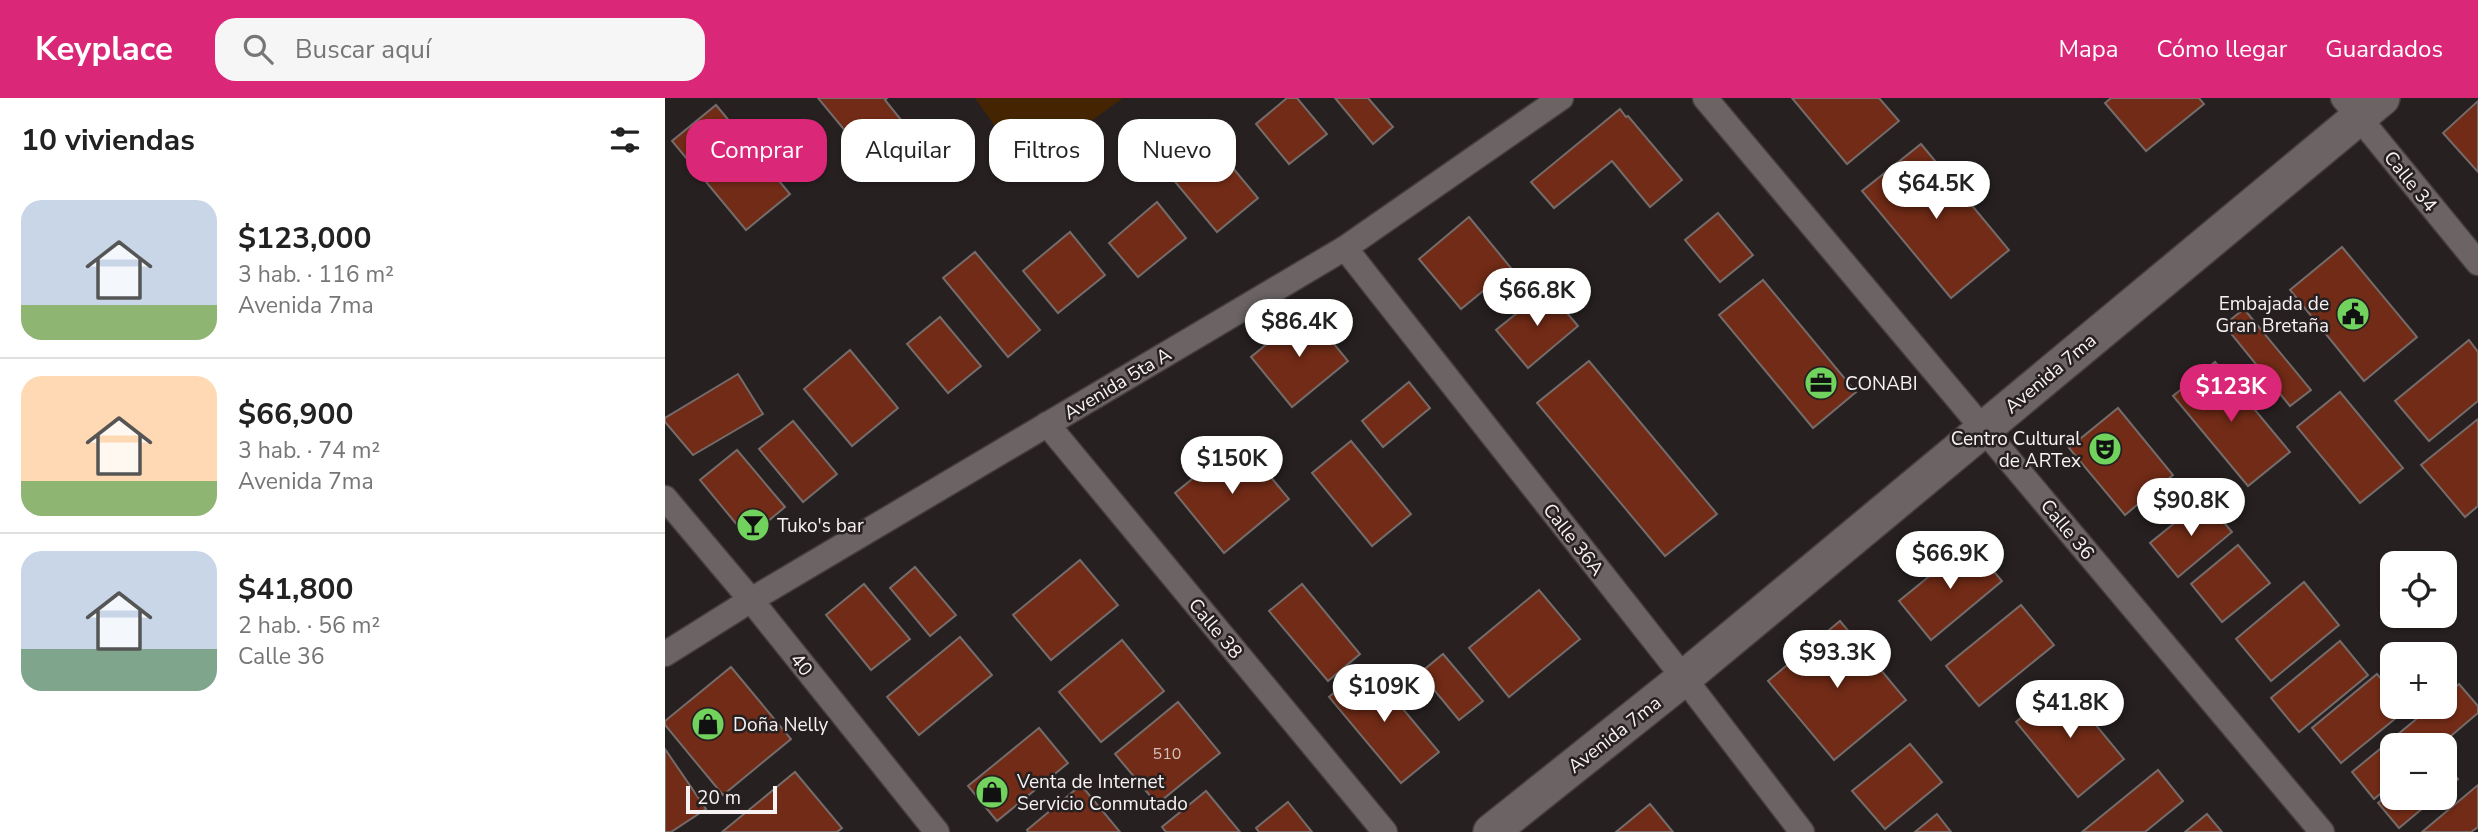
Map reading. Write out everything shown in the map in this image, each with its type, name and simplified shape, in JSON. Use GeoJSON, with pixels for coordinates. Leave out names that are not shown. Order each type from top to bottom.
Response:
{"type":"FeatureCollection","features":[{"type":"Feature","properties":{"kind":"main road","name":"Avenida 7ma"},"geometry":{"type":"LineString","coordinates":[[1490,832],[1684,678],[1983,428],[2361,105]]}},
{"type":"Feature","properties":{"kind":"street","name":"Avenida 5ta A"},"geometry":{"type":"LineString","coordinates":[[665,654],[751,600],[1345,248],[1561,98]]}},
{"type":"Feature","properties":{"kind":"street","name":"Calle 36"},"geometry":{"type":"LineString","coordinates":[[1705,98],[2322,832]]}},
{"type":"Feature","properties":{"kind":"street","name":"Calle 34"},"geometry":{"type":"LineString","coordinates":[[2361,105],[2478,263]]}},
{"type":"Feature","properties":{"kind":"street","name":"Calle 36A"},"geometry":{"type":"LineString","coordinates":[[1345,248],[1802,832]]}},
{"type":"Feature","properties":{"kind":"street","name":"Calle 38"},"geometry":{"type":"LineString","coordinates":[[1047,424],[1385,832]]}},
{"type":"Feature","properties":{"kind":"street","name":"40"},"geometry":{"type":"LineString","coordinates":[[665,498],[751,600],[937,832]]}},
{"type":"Feature","properties":{"kind":"shaded area"},"geometry":{"type":"Polygon","coordinates":[[[975,98],[1123,98],[1094,119],[990,119],[975,98]]]}},
{"type":"Feature","properties":{"kind":"building"},"geometry":{"type":"Polygon","coordinates":[[[818,98],[887,98],[885,100],[900,119],[841,119],[841,126],[818,98]]]}},
{"type":"Feature","properties":{"kind":"building"},"geometry":{"type":"Polygon","coordinates":[[[1287,98],[1297,98],[1327,134],[1289,164],[1256,124],[1287,98]]]}},
{"type":"Feature","properties":{"kind":"building"},"geometry":{"type":"Polygon","coordinates":[[[1335,98],[1368,98],[1393,127],[1373,144],[1335,98]]]}},
{"type":"Feature","properties":{"kind":"building"},"geometry":{"type":"Polygon","coordinates":[[[1792,98],[1879,98],[1899,121],[1847,164],[1792,98]]]}},
{"type":"Feature","properties":{"kind":"building"},"geometry":{"type":"Polygon","coordinates":[[[2111,98],[2199,98],[2204,104],[2146,151],[2105,103],[2111,98]]]}},
{"type":"Feature","properties":{"kind":"building"},"geometry":{"type":"Polygon","coordinates":[[[2478,101],[2478,172],[2443,133],[2478,101]]]}},
{"type":"Feature","properties":{"kind":"building"},"geometry":{"type":"Polygon","coordinates":[[[716,105],[728,119],[699,119],[716,105]]]}},
{"type":"Feature","properties":{"kind":"building"},"geometry":{"type":"Polygon","coordinates":[[[1620,109],[1682,180],[1650,207],[1612,161],[1554,208],[1531,182],[1620,109]]]}},
{"type":"Feature","properties":{"kind":"building"},"geometry":{"type":"Polygon","coordinates":[[[686,130],[686,158],[672,141],[686,130]]]}},
{"type":"Feature","properties":{"kind":"building"},"geometry":{"type":"Polygon","coordinates":[[[1921,144],[2009,250],[1951,298],[1862,191],[1921,144]]]}},
{"type":"Feature","properties":{"kind":"building"},"geometry":{"type":"Polygon","coordinates":[[[1236,172],[1258,198],[1217,232],[1175,182],[1236,182],[1236,172]]]}},
{"type":"Feature","properties":{"kind":"building"},"geometry":{"type":"Polygon","coordinates":[[[706,182],[780,182],[790,194],[746,230],[706,182]]]}},
{"type":"Feature","properties":{"kind":"building"},"geometry":{"type":"Polygon","coordinates":[[[1157,202],[1186,238],[1138,277],[1109,243],[1157,202]]]}},
{"type":"Feature","properties":{"kind":"building"},"geometry":{"type":"Polygon","coordinates":[[[1718,213],[1753,255],[1720,282],[1685,240],[1718,213]]]}},
{"type":"Feature","properties":{"kind":"building"},"geometry":{"type":"Polygon","coordinates":[[[1469,217],[1511,268],[1461,309],[1419,259],[1469,217]]]}},
{"type":"Feature","properties":{"kind":"building"},"geometry":{"type":"Polygon","coordinates":[[[1070,232],[1105,275],[1058,313],[1023,271],[1070,232]]]}},
{"type":"Feature","properties":{"kind":"building","name":"Embajada de Gran Bretaña"},"geometry":{"type":"Polygon","coordinates":[[[2342,247],[2417,337],[2364,381],[2290,290],[2342,247]]]}},
{"type":"Feature","properties":{"kind":"building"},"geometry":{"type":"Polygon","coordinates":[[[975,252],[1040,330],[1008,357],[943,278],[975,252]]]}},
{"type":"Feature","properties":{"kind":"building"},"geometry":{"type":"Polygon","coordinates":[[[1763,280],[1856,392],[1813,428],[1719,315],[1763,280]]]}},
{"type":"Feature","properties":{"kind":"building"},"geometry":{"type":"Polygon","coordinates":[[[1547,289],[1578,326],[1528,368],[1496,330],[1547,289]]]}},
{"type":"Feature","properties":{"kind":"building"},"geometry":{"type":"Polygon","coordinates":[[[2244,309],[2311,390],[2290,406],[2224,325],[2244,309]]]}},
{"type":"Feature","properties":{"kind":"building"},"geometry":{"type":"Polygon","coordinates":[[[1307,311],[1348,361],[1292,407],[1251,357],[1307,311]]]}},
{"type":"Feature","properties":{"kind":"building"},"geometry":{"type":"Polygon","coordinates":[[[940,317],[981,366],[948,393],[907,344],[940,317]]]}},
{"type":"Feature","properties":{"kind":"building"},"geometry":{"type":"Polygon","coordinates":[[[2469,340],[2478,352],[2478,401],[2429,441],[2395,401],[2469,340]]]}},
{"type":"Feature","properties":{"kind":"building"},"geometry":{"type":"Polygon","coordinates":[[[850,350],[898,408],[852,446],[804,389],[850,350]]]}},
{"type":"Feature","properties":{"kind":"building"},"geometry":{"type":"Polygon","coordinates":[[[1589,361],[1717,514],[1665,556],[1537,403],[1589,361]]]}},
{"type":"Feature","properties":{"kind":"building"},"geometry":{"type":"Polygon","coordinates":[[[2215,362],[2290,452],[2248,486],[2173,396],[2215,362]]]}},
{"type":"Feature","properties":{"kind":"building"},"geometry":{"type":"Polygon","coordinates":[[[738,374],[763,414],[693,455],[665,422],[665,418],[738,374]]]}},
{"type":"Feature","properties":{"kind":"building"},"geometry":{"type":"Polygon","coordinates":[[[1409,382],[1430,408],[1383,447],[1362,421],[1409,382]]]}},
{"type":"Feature","properties":{"kind":"building"},"geometry":{"type":"Polygon","coordinates":[[[2340,392],[2403,468],[2360,503],[2297,427],[2340,392]]]}},
{"type":"Feature","properties":{"kind":"building"},"geometry":{"type":"Polygon","coordinates":[[[2118,408],[2173,475],[2125,515],[2069,448],[2118,408]]]}},
{"type":"Feature","properties":{"kind":"building"},"geometry":{"type":"Polygon","coordinates":[[[2478,419],[2478,506],[2465,517],[2421,465],[2478,419]]]}},
{"type":"Feature","properties":{"kind":"building"},"geometry":{"type":"Polygon","coordinates":[[[793,421],[837,474],[803,502],[759,449],[793,421]]]}},
{"type":"Feature","properties":{"kind":"building"},"geometry":{"type":"Polygon","coordinates":[[[1240,440],[1289,499],[1224,553],[1175,493],[1240,440]]]}},
{"type":"Feature","properties":{"kind":"building"},"geometry":{"type":"Polygon","coordinates":[[[1351,441],[1411,514],[1372,546],[1312,473],[1351,441]]]}},
{"type":"Feature","properties":{"kind":"building"},"geometry":{"type":"Polygon","coordinates":[[[737,450],[785,507],[748,538],[700,480],[737,450]]]}},
{"type":"Feature","properties":{"kind":"building"},"geometry":{"type":"Polygon","coordinates":[[[2204,499],[2232,532],[2178,577],[2150,543],[2204,499]]]}},
{"type":"Feature","properties":{"kind":"building"},"geometry":{"type":"Polygon","coordinates":[[[1970,543],[2002,581],[1931,640],[1899,601],[1970,543]]]}},
{"type":"Feature","properties":{"kind":"building"},"geometry":{"type":"Polygon","coordinates":[[[2238,545],[2270,583],[2222,622],[2191,584],[2238,545]]]}},
{"type":"Feature","properties":{"kind":"building"},"geometry":{"type":"Polygon","coordinates":[[[1080,560],[1118,605],[1051,660],[1013,615],[1080,560]]]}},
{"type":"Feature","properties":{"kind":"building"},"geometry":{"type":"Polygon","coordinates":[[[915,567],[956,615],[930,636],[890,588],[915,567]]]}},
{"type":"Feature","properties":{"kind":"building"},"geometry":{"type":"Polygon","coordinates":[[[2304,582],[2339,625],[2271,681],[2236,639],[2304,582]]]}},
{"type":"Feature","properties":{"kind":"building"},"geometry":{"type":"Polygon","coordinates":[[[864,584],[910,639],[871,670],[826,615],[864,584]]]}},
{"type":"Feature","properties":{"kind":"building"},"geometry":{"type":"Polygon","coordinates":[[[1302,584],[1360,654],[1328,681],[1269,611],[1302,584]]]}},
{"type":"Feature","properties":{"kind":"building"},"geometry":{"type":"Polygon","coordinates":[[[1539,590],[1580,639],[1509,697],[1469,648],[1539,590]]]}},
{"type":"Feature","properties":{"kind":"building"},"geometry":{"type":"Polygon","coordinates":[[[2021,605],[2054,645],[1979,706],[1946,666],[2021,605]]]}},
{"type":"Feature","properties":{"kind":"building"},"geometry":{"type":"Polygon","coordinates":[[[1840,621],[1906,700],[1834,760],[1768,681],[1840,621]]]}},
{"type":"Feature","properties":{"kind":"building"},"geometry":{"type":"Polygon","coordinates":[[[960,637],[992,675],[919,735],[887,697],[960,637]]]}},
{"type":"Feature","properties":{"kind":"building"},"geometry":{"type":"Polygon","coordinates":[[[1122,640],[1164,691],[1101,742],[1059,692],[1122,640]]]}},
{"type":"Feature","properties":{"kind":"building"},"geometry":{"type":"Polygon","coordinates":[[[2340,641],[2368,675],[2299,732],[2271,698],[2340,641]]]}},
{"type":"Feature","properties":{"kind":"building"},"geometry":{"type":"Polygon","coordinates":[[[1443,654],[1483,701],[1459,720],[1420,673],[1443,654]]]}},
{"type":"Feature","properties":{"kind":"building"},"geometry":{"type":"Polygon","coordinates":[[[1367,666],[1439,752],[1401,783],[1329,697],[1367,666]]]}},
{"type":"Feature","properties":{"kind":"building"},"geometry":{"type":"Polygon","coordinates":[[[731,667],[791,739],[723,795],[665,725],[665,721],[731,667]]]}},
{"type":"Feature","properties":{"kind":"building"},"geometry":{"type":"Polygon","coordinates":[[[2377,674],[2380,678],[2380,719],[2395,719],[2341,763],[2312,728],[2377,674]]]}},
{"type":"Feature","properties":{"kind":"building"},"geometry":{"type":"Polygon","coordinates":[[[2062,684],[2124,759],[2078,797],[2016,722],[2062,684]]]}},
{"type":"Feature","properties":{"kind":"building"},"geometry":{"type":"Polygon","coordinates":[[[2459,684],[2478,706],[2478,713],[2454,733],[2399,733],[2416,719],[2457,719],[2459,684]]]}},
{"type":"Feature","properties":{"kind":"building"},"geometry":{"type":"Polygon","coordinates":[[[1178,702],[1220,753],[1157,804],[1115,754],[1178,702]]]}},
{"type":"Feature","properties":{"kind":"building"},"geometry":{"type":"Polygon","coordinates":[[[1039,728],[1068,763],[997,821],[968,786],[1039,728]]]}},
{"type":"Feature","properties":{"kind":"building"},"geometry":{"type":"Polygon","coordinates":[[[1910,744],[1942,782],[1885,829],[1852,791],[1910,744]]]}},
{"type":"Feature","properties":{"kind":"building"},"geometry":{"type":"Polygon","coordinates":[[[665,749],[706,809],[671,832],[665,832],[665,749]]]}},
{"type":"Feature","properties":{"kind":"building"},"geometry":{"type":"Polygon","coordinates":[[[2380,749],[2380,794],[2374,799],[2352,772],[2380,749]]]}},
{"type":"Feature","properties":{"kind":"building"},"geometry":{"type":"Polygon","coordinates":[[[2158,770],[2183,801],[2145,832],[2082,832],[2158,770]]]}},
{"type":"Feature","properties":{"kind":"building"},"geometry":{"type":"Polygon","coordinates":[[[795,772],[842,828],[837,832],[722,832],[795,772]]]}},
{"type":"Feature","properties":{"kind":"building"},"geometry":{"type":"Polygon","coordinates":[[[1081,785],[1120,832],[1028,832],[1027,830],[1081,785]]]}},
{"type":"Feature","properties":{"kind":"building"},"geometry":{"type":"Polygon","coordinates":[[[2478,785],[2478,827],[2471,832],[2422,832],[2448,810],[2457,810],[2457,803],[2478,785]]]}},
{"type":"Feature","properties":{"kind":"building"},"geometry":{"type":"Polygon","coordinates":[[[1206,791],[1240,832],[1166,832],[1162,827],[1206,791]]]}},
{"type":"Feature","properties":{"kind":"building"},"geometry":{"type":"Polygon","coordinates":[[[1288,802],[1312,832],[1259,832],[1256,828],[1288,802]]]}},
{"type":"Feature","properties":{"kind":"building"},"geometry":{"type":"Polygon","coordinates":[[[1650,804],[1673,832],[1616,832],[1650,804]]]}},
{"type":"Feature","properties":{"kind":"building"},"geometry":{"type":"Polygon","coordinates":[[[2384,810],[2421,810],[2399,828],[2384,810]]]}},
{"type":"Feature","properties":{"kind":"building"},"geometry":{"type":"Polygon","coordinates":[[[1937,814],[1951,832],[1915,832],[1937,814]]]}},
{"type":"Feature","properties":{"kind":"building"},"geometry":{"type":"Polygon","coordinates":[[[2207,814],[2222,832],[2185,832],[2207,814]]]}},
{"type":"Feature","properties":{"kind":"place","name":"Embajada de Gran Bretaña"},"geometry":{"type":"Point","coordinates":[2353,314]}},
{"type":"Feature","properties":{"kind":"place","name":"CONABI"},"geometry":{"type":"Point","coordinates":[1821,383]}},
{"type":"Feature","properties":{"kind":"place","name":"Centro Cultural de ARTex"},"geometry":{"type":"Point","coordinates":[2105,449]}},
{"type":"Feature","properties":{"kind":"place","name":"Tuko's bar"},"geometry":{"type":"Point","coordinates":[753,525]}},
{"type":"Feature","properties":{"kind":"place","name":"Doña Nelly"},"geometry":{"type":"Point","coordinates":[708,724]}},
{"type":"Feature","properties":{"kind":"place","name":"Venta de Internet Servicio Conmutado"},"geometry":{"type":"Point","coordinates":[992,792]}}]}
